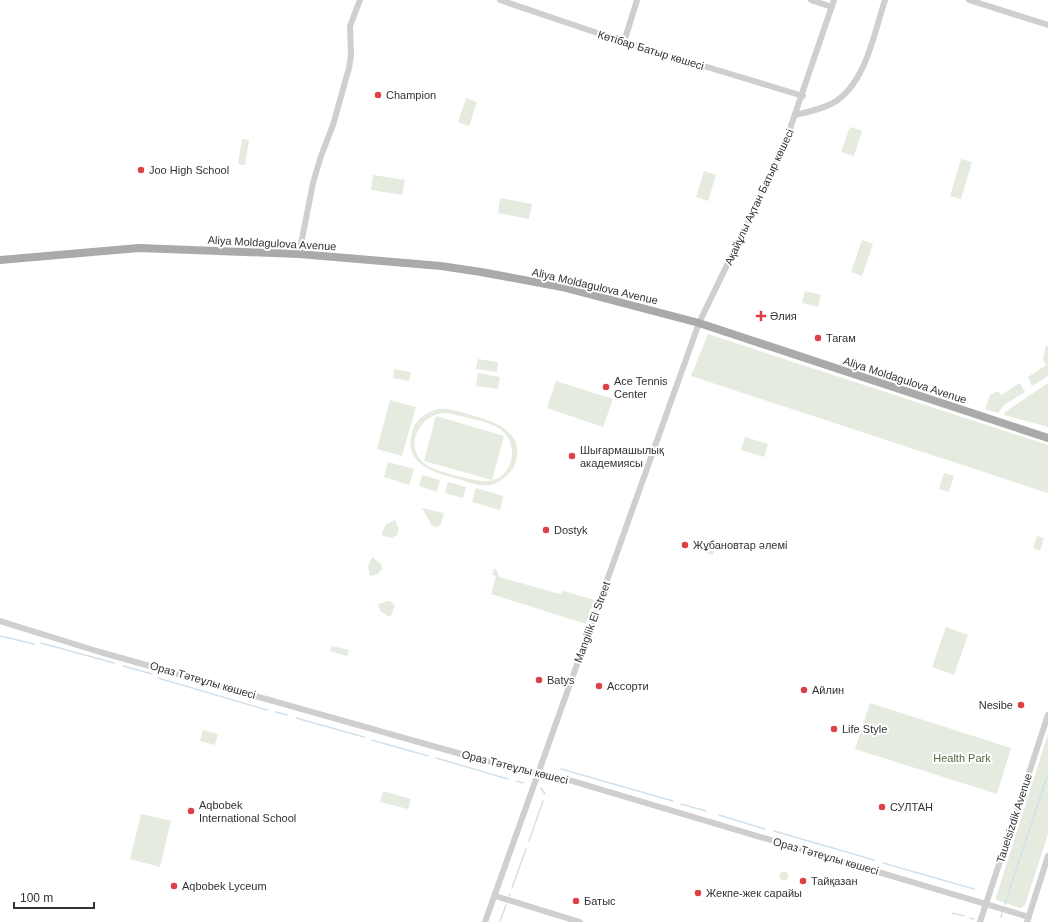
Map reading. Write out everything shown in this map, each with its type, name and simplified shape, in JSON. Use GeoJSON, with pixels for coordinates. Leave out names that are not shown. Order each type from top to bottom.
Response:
{"type":"FeatureCollection","features":[{"type":"Feature","properties":{"kind":"main road","name":"Aliya Moldagulova Avenue"},"geometry":{"type":"LineString","coordinates":[[0,260],[139,248],[299,254],[419,264],[481,272],[562,288],[699,323],[1048,438]]}},
{"type":"Feature","properties":{"kind":"street"},"geometry":{"type":"LineString","coordinates":[[299,254],[313,183],[321,156],[333,125],[349,68],[351,55],[350,26],[360,0]]}},
{"type":"Feature","properties":{"kind":"street","name":"Көтібар Батыр көшесі"},"geometry":{"type":"LineString","coordinates":[[500,0],[624,42],[803,96]]}},
{"type":"Feature","properties":{"kind":"street"},"geometry":{"type":"LineString","coordinates":[[624,42],[637,0]]}},
{"type":"Feature","properties":{"kind":"street"},"geometry":{"type":"LineString","coordinates":[[811,0],[832,7]]}},
{"type":"Feature","properties":{"kind":"street","name":"Ақайұлы Ақтан Батыр көшесі"},"geometry":{"type":"LineString","coordinates":[[699,323],[778,161],[803,96],[834,0]]}},
{"type":"Feature","properties":{"kind":"street"},"geometry":{"type":"LineString","coordinates":[[795,115],[828,106],[843,96],[853,85],[863,66],[885,0]]}},
{"type":"Feature","properties":{"kind":"street"},"geometry":{"type":"LineString","coordinates":[[969,0],[1048,25]]}},
{"type":"Feature","properties":{"kind":"street","name":"Mangilik El Street"},"geometry":{"type":"LineString","coordinates":[[485,922],[699,323]]}},
{"type":"Feature","properties":{"kind":"street","name":"Ораз Тәтеұлы көшесі"},"geometry":{"type":"LineString","coordinates":[[0,621],[100,652],[461,754],[572,781],[986,904],[1028,920]]}},
{"type":"Feature","properties":{"kind":"street","name":"Tauelsizdik Avenue"},"geometry":{"type":"LineString","coordinates":[[980,922],[1048,715]]}},
{"type":"Feature","properties":{"kind":"street"},"geometry":{"type":"LineString","coordinates":[[1028,920],[1048,856]]}},
{"type":"Feature","properties":{"kind":"street"},"geometry":{"type":"LineString","coordinates":[[495,896],[580,922]]}},
{"type":"Feature","properties":{"kind":"green space"},"geometry":{"type":"Polygon","coordinates":[[[466,98],[477,102],[469,126],[458,122],[466,98]]]}},
{"type":"Feature","properties":{"kind":"green space"},"geometry":{"type":"Polygon","coordinates":[[[850,127],[862,131],[854,156],[841,152],[850,127]]]}},
{"type":"Feature","properties":{"kind":"green space"},"geometry":{"type":"Polygon","coordinates":[[[242,139],[249,140],[245,165],[238,164],[242,139]]]}},
{"type":"Feature","properties":{"kind":"green space"},"geometry":{"type":"Polygon","coordinates":[[[961,159],[972,162],[961,199],[950,196],[961,159]]]}},
{"type":"Feature","properties":{"kind":"green space"},"geometry":{"type":"Polygon","coordinates":[[[704,171],[716,175],[708,201],[696,197],[704,171]]]}},
{"type":"Feature","properties":{"kind":"green space"},"geometry":{"type":"Polygon","coordinates":[[[373,175],[405,180],[402,195],[371,190],[373,175]]]}},
{"type":"Feature","properties":{"kind":"green space"},"geometry":{"type":"Polygon","coordinates":[[[500,198],[532,204],[529,219],[498,213],[500,198]]]}},
{"type":"Feature","properties":{"kind":"green space"},"geometry":{"type":"Polygon","coordinates":[[[862,240],[873,244],[862,276],[851,272],[862,240]]]}},
{"type":"Feature","properties":{"kind":"green space"},"geometry":{"type":"Polygon","coordinates":[[[805,291],[821,295],[818,307],[802,303],[805,291]]]}},
{"type":"Feature","properties":{"kind":"green space"},"geometry":{"type":"Polygon","coordinates":[[[708,334],[1048,445],[1048,493],[691,376],[708,334]]]}},
{"type":"Feature","properties":{"kind":"green space"},"geometry":{"type":"Polygon","coordinates":[[[1046,345],[1048,346],[1048,376],[1032,386],[1028,377],[1046,365],[1043,360],[1046,345]]]}},
{"type":"Feature","properties":{"kind":"green space"},"geometry":{"type":"Polygon","coordinates":[[[478,359],[498,362],[497,372],[476,369],[478,359]]]}},
{"type":"Feature","properties":{"kind":"green space"},"geometry":{"type":"Polygon","coordinates":[[[394,369],[411,372],[409,381],[393,378],[394,369]]]}},
{"type":"Feature","properties":{"kind":"green space"},"geometry":{"type":"Polygon","coordinates":[[[478,373],[500,377],[498,389],[476,386],[478,373]]]}},
{"type":"Feature","properties":{"kind":"green space"},"geometry":{"type":"Polygon","coordinates":[[[556,381],[613,399],[603,427],[547,408],[556,381]]]}},
{"type":"Feature","properties":{"kind":"green space"},"geometry":{"type":"Polygon","coordinates":[[[1020,383],[1025,392],[1004,405],[998,413],[985,409],[990,395],[998,391],[1001,395],[1020,383]]]}},
{"type":"Feature","properties":{"kind":"green space"},"geometry":{"type":"Polygon","coordinates":[[[1048,383],[1048,427],[1004,415],[1005,412],[1048,383]]]}},
{"type":"Feature","properties":{"kind":"green space"},"geometry":{"type":"Polygon","coordinates":[[[390,400],[416,407],[402,456],[377,449],[390,400]]]}},
{"type":"Feature","properties":{"kind":"green space"},"geometry":{"type":"Polygon","coordinates":[[[434,410],[450,410],[488,420],[497,424],[511,434],[517,450],[515,465],[511,471],[503,479],[496,483],[491,485],[482,485],[473,484],[439,473],[422,464],[415,458],[411,451],[410,441],[413,429],[417,422],[426,414],[434,410]],[[447,413],[432,416],[419,428],[415,444],[416,452],[420,459],[432,468],[472,479],[484,481],[494,480],[501,476],[507,470],[511,462],[511,444],[507,436],[495,426],[447,413]]]}},
{"type":"Feature","properties":{"kind":"green space"},"geometry":{"type":"Polygon","coordinates":[[[436,416],[504,436],[492,480],[424,461],[436,416]]]}},
{"type":"Feature","properties":{"kind":"green space"},"geometry":{"type":"Polygon","coordinates":[[[745,437],[768,444],[764,457],[741,450],[745,437]]]}},
{"type":"Feature","properties":{"kind":"green space"},"geometry":{"type":"Polygon","coordinates":[[[388,462],[414,469],[409,485],[384,477],[388,462]]]}},
{"type":"Feature","properties":{"kind":"green space"},"geometry":{"type":"Polygon","coordinates":[[[944,473],[954,476],[949,492],[939,489],[944,473]]]}},
{"type":"Feature","properties":{"kind":"green space"},"geometry":{"type":"Polygon","coordinates":[[[422,475],[440,480],[437,492],[419,486],[422,475]]]}},
{"type":"Feature","properties":{"kind":"green space"},"geometry":{"type":"Polygon","coordinates":[[[448,482],[466,487],[463,498],[445,493],[448,482]]]}},
{"type":"Feature","properties":{"kind":"green space"},"geometry":{"type":"Polygon","coordinates":[[[476,488],[503,496],[500,510],[472,502],[476,488]]]}},
{"type":"Feature","properties":{"kind":"green space"},"geometry":{"type":"Polygon","coordinates":[[[422,508],[444,513],[441,524],[437,527],[432,526],[422,508]]]}},
{"type":"Feature","properties":{"kind":"green space"},"geometry":{"type":"Polygon","coordinates":[[[395,520],[399,529],[397,535],[391,538],[381,535],[386,524],[395,520]]]}},
{"type":"Feature","properties":{"kind":"green space"},"geometry":{"type":"Polygon","coordinates":[[[1037,536],[1044,538],[1040,551],[1033,548],[1037,536]]]}},
{"type":"Feature","properties":{"kind":"green space"},"geometry":{"type":"Polygon","coordinates":[[[710,540],[717,542],[713,555],[706,553],[710,540]]]}},
{"type":"Feature","properties":{"kind":"green space"},"geometry":{"type":"Polygon","coordinates":[[[372,557],[381,564],[382,569],[378,574],[370,576],[368,566],[372,557]]]}},
{"type":"Feature","properties":{"kind":"green space"},"geometry":{"type":"Polygon","coordinates":[[[494,569],[497,570],[499,577],[560,594],[564,591],[594,600],[586,624],[491,594],[496,576],[492,575],[494,569]]]}},
{"type":"Feature","properties":{"kind":"green space"},"geometry":{"type":"Polygon","coordinates":[[[388,601],[392,602],[395,606],[390,617],[380,611],[378,604],[388,601]]]}},
{"type":"Feature","properties":{"kind":"green space"},"geometry":{"type":"Polygon","coordinates":[[[946,627],[968,635],[954,675],[932,667],[946,627]]]}},
{"type":"Feature","properties":{"kind":"green space"},"geometry":{"type":"Polygon","coordinates":[[[332,646],[349,650],[347,656],[330,651],[332,646]]]}},
{"type":"Feature","properties":{"kind":"green space","name":"Health Park"},"geometry":{"type":"Polygon","coordinates":[[[870,703],[1011,748],[997,794],[855,749],[870,703]]]}},
{"type":"Feature","properties":{"kind":"green space"},"geometry":{"type":"Polygon","coordinates":[[[203,730],[218,734],[215,745],[200,741],[203,730]]]}},
{"type":"Feature","properties":{"kind":"green space"},"geometry":{"type":"Polygon","coordinates":[[[1048,734],[1048,834],[1025,905],[1020,908],[996,900],[996,897],[1048,734]]]}},
{"type":"Feature","properties":{"kind":"green space"},"geometry":{"type":"Polygon","coordinates":[[[383,791],[411,799],[408,809],[380,802],[383,791]]]}},
{"type":"Feature","properties":{"kind":"green space"},"geometry":{"type":"Polygon","coordinates":[[[141,814],[171,821],[160,867],[130,859],[141,814]]]}},
{"type":"Feature","properties":{"kind":"green space"},"geometry":{"type":"Polygon","coordinates":[[[784,871],[789,876],[784,881],[779,876],[784,871]]]}},
{"type":"Feature","properties":{"kind":"waterway"},"geometry":{"type":"LineString","coordinates":[[0,636],[34,644]]}},
{"type":"Feature","properties":{"kind":"waterway"},"geometry":{"type":"LineString","coordinates":[[41,643],[114,663]]}},
{"type":"Feature","properties":{"kind":"waterway"},"geometry":{"type":"LineString","coordinates":[[123,666],[152,674]]}},
{"type":"Feature","properties":{"kind":"waterway"},"geometry":{"type":"LineString","coordinates":[[158,678],[267,710]]}},
{"type":"Feature","properties":{"kind":"waterway"},"geometry":{"type":"LineString","coordinates":[[276,712],[287,715]]}},
{"type":"Feature","properties":{"kind":"waterway"},"geometry":{"type":"LineString","coordinates":[[296,718],[364,737]]}},
{"type":"Feature","properties":{"kind":"waterway"},"geometry":{"type":"LineString","coordinates":[[372,740],[428,756]]}},
{"type":"Feature","properties":{"kind":"waterway"},"geometry":{"type":"LineString","coordinates":[[436,758],[508,779]]}},
{"type":"Feature","properties":{"kind":"waterway"},"geometry":{"type":"LineString","coordinates":[[561,769],[673,801]]}},
{"type":"Feature","properties":{"kind":"waterway"},"geometry":{"type":"LineString","coordinates":[[1008,894],[1048,774]]}},
{"type":"Feature","properties":{"kind":"waterway"},"geometry":{"type":"LineString","coordinates":[[517,781],[523,783]]}},
{"type":"Feature","properties":{"kind":"waterway"},"geometry":{"type":"LineString","coordinates":[[541,788],[545,794]]}},
{"type":"Feature","properties":{"kind":"waterway"},"geometry":{"type":"LineString","coordinates":[[529,841],[543,801]]}},
{"type":"Feature","properties":{"kind":"waterway"},"geometry":{"type":"LineString","coordinates":[[681,804],[706,811]]}},
{"type":"Feature","properties":{"kind":"waterway"},"geometry":{"type":"LineString","coordinates":[[719,815],[765,829]]}},
{"type":"Feature","properties":{"kind":"waterway"},"geometry":{"type":"LineString","coordinates":[[774,831],[874,860]]}},
{"type":"Feature","properties":{"kind":"waterway"},"geometry":{"type":"LineString","coordinates":[[512,888],[526,849]]}},
{"type":"Feature","properties":{"kind":"waterway"},"geometry":{"type":"LineString","coordinates":[[883,863],[974,889]]}},
{"type":"Feature","properties":{"kind":"waterway"},"geometry":{"type":"LineString","coordinates":[[1005,904],[1007,899]]}},
{"type":"Feature","properties":{"kind":"waterway"},"geometry":{"type":"LineString","coordinates":[[500,921],[506,905]]}},
{"type":"Feature","properties":{"kind":"waterway"},"geometry":{"type":"LineString","coordinates":[[952,913],[964,916]]}},
{"type":"Feature","properties":{"kind":"waterway"},"geometry":{"type":"LineString","coordinates":[[1001,917],[1002,913]]}},
{"type":"Feature","properties":{"kind":"waterway"},"geometry":{"type":"LineString","coordinates":[[970,918],[974,919]]}},
{"type":"Feature","properties":{"kind":"place","name":"Champion"},"geometry":{"type":"Point","coordinates":[378,95]}},
{"type":"Feature","properties":{"kind":"place","name":"Joo High School"},"geometry":{"type":"Point","coordinates":[141,170]}},
{"type":"Feature","properties":{"kind":"place","name":"Әлия"},"geometry":{"type":"Point","coordinates":[761,316]}},
{"type":"Feature","properties":{"kind":"place","name":"Тагам"},"geometry":{"type":"Point","coordinates":[818,338]}},
{"type":"Feature","properties":{"kind":"place","name":"Ace Tennis Center"},"geometry":{"type":"Point","coordinates":[606,387]}},
{"type":"Feature","properties":{"kind":"place","name":"Шығармашылық академиясы"},"geometry":{"type":"Point","coordinates":[572,456]}},
{"type":"Feature","properties":{"kind":"place","name":"Dostyk"},"geometry":{"type":"Point","coordinates":[546,530]}},
{"type":"Feature","properties":{"kind":"place","name":"Жұбановтар әлемі"},"geometry":{"type":"Point","coordinates":[685,545]}},
{"type":"Feature","properties":{"kind":"place","name":"Batys"},"geometry":{"type":"Point","coordinates":[539,680]}},
{"type":"Feature","properties":{"kind":"place","name":"Ассорти"},"geometry":{"type":"Point","coordinates":[599,686]}},
{"type":"Feature","properties":{"kind":"place","name":"Айлин"},"geometry":{"type":"Point","coordinates":[804,690]}},
{"type":"Feature","properties":{"kind":"place","name":"Nesibe"},"geometry":{"type":"Point","coordinates":[1021,705]}},
{"type":"Feature","properties":{"kind":"place","name":"Life Style"},"geometry":{"type":"Point","coordinates":[834,729]}},
{"type":"Feature","properties":{"kind":"place","name":"СУЛТАН"},"geometry":{"type":"Point","coordinates":[882,807]}},
{"type":"Feature","properties":{"kind":"place","name":"Aqbobek International School"},"geometry":{"type":"Point","coordinates":[191,811]}},
{"type":"Feature","properties":{"kind":"place","name":"Тайқазан"},"geometry":{"type":"Point","coordinates":[803,881]}},
{"type":"Feature","properties":{"kind":"place","name":"Aqbobek Lyceum"},"geometry":{"type":"Point","coordinates":[174,886]}},
{"type":"Feature","properties":{"kind":"place","name":"Жекпе-жек сарайы"},"geometry":{"type":"Point","coordinates":[698,893]}},
{"type":"Feature","properties":{"kind":"place","name":"Батыс"},"geometry":{"type":"Point","coordinates":[576,901]}}]}
